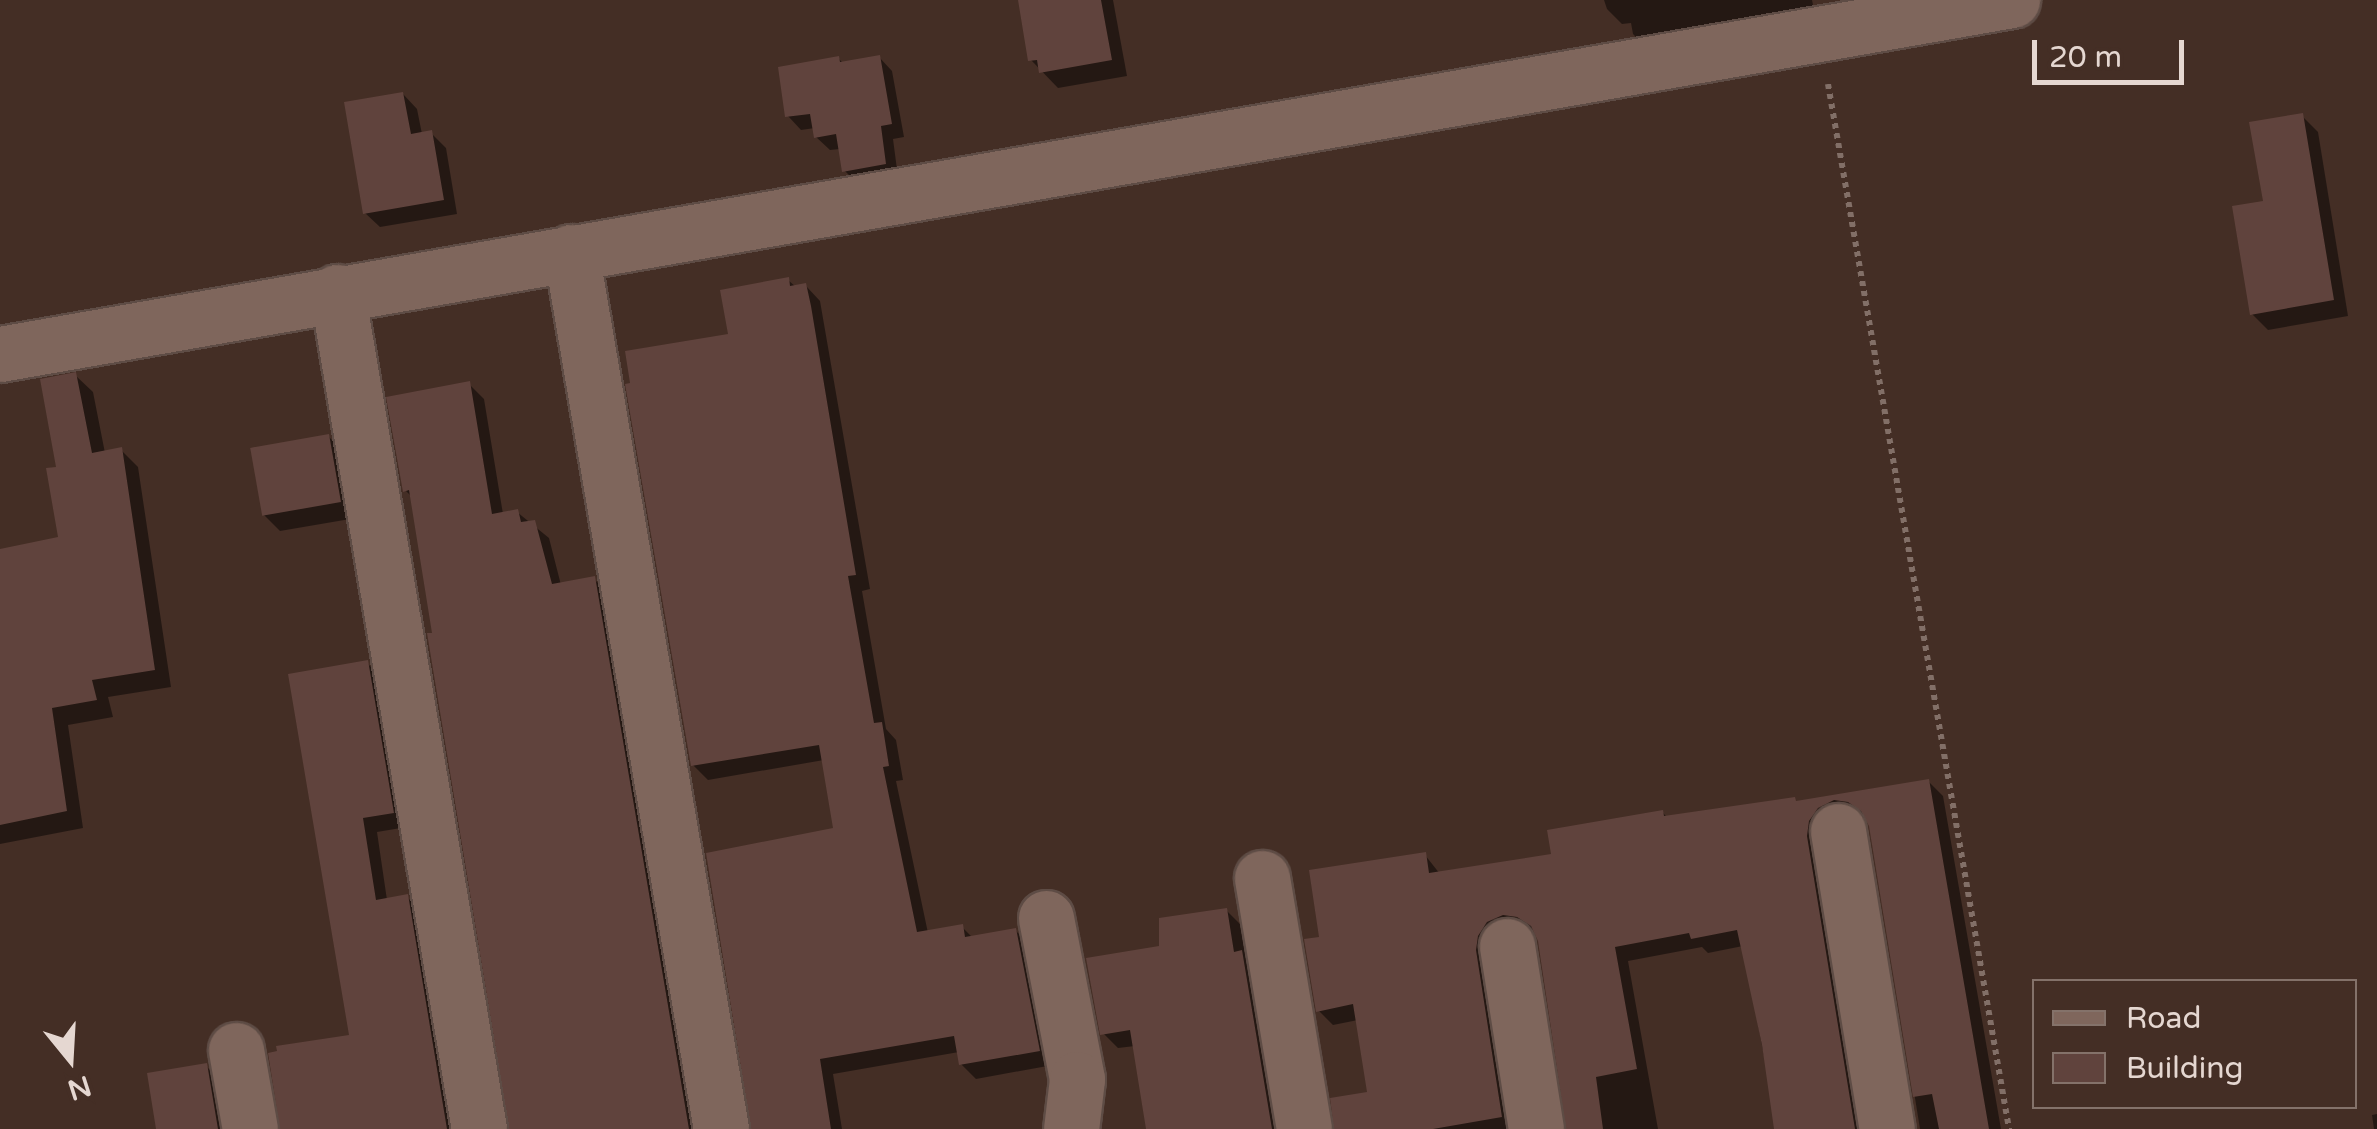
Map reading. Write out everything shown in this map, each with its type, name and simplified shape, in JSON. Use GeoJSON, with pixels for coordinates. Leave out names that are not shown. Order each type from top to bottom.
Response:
{"type":"FeatureCollection","features":[{"type":"Feature","properties":{"kind":"street"},"geometry":{"type":"LineString","coordinates":[[0,354],[571,252],[1816,16],[2012,0]]}},
{"type":"Feature","properties":{"kind":"street"},"geometry":{"type":"LineString","coordinates":[[571,252],[721,1129]]}},
{"type":"Feature","properties":{"kind":"street"},"geometry":{"type":"LineString","coordinates":[[336,292],[479,1129]]}},
{"type":"Feature","properties":{"kind":"street"},"geometry":{"type":"LineString","coordinates":[[1838,832],[1887,1129]]}},
{"type":"Feature","properties":{"kind":"street"},"geometry":{"type":"LineString","coordinates":[[1262,878],[1304,1129]]}},
{"type":"Feature","properties":{"kind":"street"},"geometry":{"type":"LineString","coordinates":[[1046,918],[1076,1079],[1071,1129]]}},
{"type":"Feature","properties":{"kind":"street"},"geometry":{"type":"LineString","coordinates":[[1507,946],[1536,1129]]}},
{"type":"Feature","properties":{"kind":"street"},"geometry":{"type":"LineString","coordinates":[[236,1050],[250,1129]]}},
{"type":"Feature","properties":{"kind":"path"},"geometry":{"type":"LineString","coordinates":[[1816,16],[2009,1129]]}},
{"type":"Feature","properties":{"kind":"building"},"geometry":{"type":"Polygon","coordinates":[[[1018,0],[1101,0],[1112,60],[1039,73],[1037,60],[1028,61],[1018,0]]]}},
{"type":"Feature","properties":{"kind":"building"},"geometry":{"type":"Polygon","coordinates":[[[880,55],[892,124],[881,126],[886,164],[842,172],[836,134],[814,138],[810,114],[785,117],[778,67],[839,56],[840,62],[880,55]]]}},
{"type":"Feature","properties":{"kind":"building"},"geometry":{"type":"Polygon","coordinates":[[[403,92],[411,134],[432,130],[444,200],[363,214],[344,102],[403,92]]]}},
{"type":"Feature","properties":{"kind":"building"},"geometry":{"type":"Polygon","coordinates":[[[2303,113],[2334,300],[2250,315],[2232,206],[2263,201],[2249,122],[2303,113]]]}},
{"type":"Feature","properties":{"kind":"building"},"geometry":{"type":"Polygon","coordinates":[[[789,277],[790,286],[806,283],[811,306],[856,575],[848,576],[874,723],[882,722],[889,766],[883,767],[917,932],[963,924],[965,937],[1016,928],[1040,1051],[959,1065],[954,1036],[820,1059],[831,1129],[751,1129],[706,853],[833,828],[819,745],[691,766],[625,384],[630,383],[625,351],[728,334],[720,290],[789,277]]]}},
{"type":"Feature","properties":{"kind":"building"},"geometry":{"type":"Polygon","coordinates":[[[76,372],[92,453],[122,447],[155,670],[92,680],[97,700],[52,708],[67,811],[0,825],[0,549],[58,537],[46,468],[56,467],[40,379],[76,372]]]}},
{"type":"Feature","properties":{"kind":"building"},"geometry":{"type":"Polygon","coordinates":[[[470,381],[492,514],[518,509],[521,522],[535,520],[552,584],[595,576],[689,1129],[509,1129],[427,633],[432,633],[409,490],[403,492],[386,397],[470,381]]]}},
{"type":"Feature","properties":{"kind":"building"},"geometry":{"type":"Polygon","coordinates":[[[329,434],[341,502],[262,516],[250,448],[329,434]]]}},
{"type":"Feature","properties":{"kind":"building"},"geometry":{"type":"Polygon","coordinates":[[[368,660],[394,813],[363,818],[376,900],[408,894],[447,1129],[280,1129],[268,1053],[277,1051],[276,1046],[349,1035],[288,674],[368,660]]]}},
{"type":"Feature","properties":{"kind":"building"},"geometry":{"type":"Polygon","coordinates":[[[1929,779],[1989,1129],[1939,1129],[1932,1094],[1913,1097],[1869,826],[1861,811],[1848,802],[1834,800],[1818,808],[1809,821],[1807,836],[1855,1129],[1774,1129],[1762,1045],[1737,930],[1691,939],[1689,933],[1615,947],[1637,1069],[1596,1077],[1603,1129],[1566,1129],[1538,941],[1531,926],[1517,917],[1503,915],[1487,922],[1478,936],[1476,950],[1502,1117],[1433,1129],[1334,1129],[1330,1098],[1367,1092],[1353,1004],[1316,1012],[1304,939],[1319,937],[1309,870],[1426,852],[1429,873],[1551,854],[1547,830],[1663,810],[1664,816],[1795,797],[1796,801],[1929,779]]]}},
{"type":"Feature","properties":{"kind":"building"},"geometry":{"type":"Polygon","coordinates":[[[1227,908],[1234,952],[1242,950],[1272,1129],[1146,1129],[1130,1030],[1100,1035],[1086,958],[1159,946],[1159,918],[1227,908]]]}},
{"type":"Feature","properties":{"kind":"building"},"geometry":{"type":"Polygon","coordinates":[[[207,1063],[218,1129],[156,1129],[147,1073],[207,1063]]]}}]}
